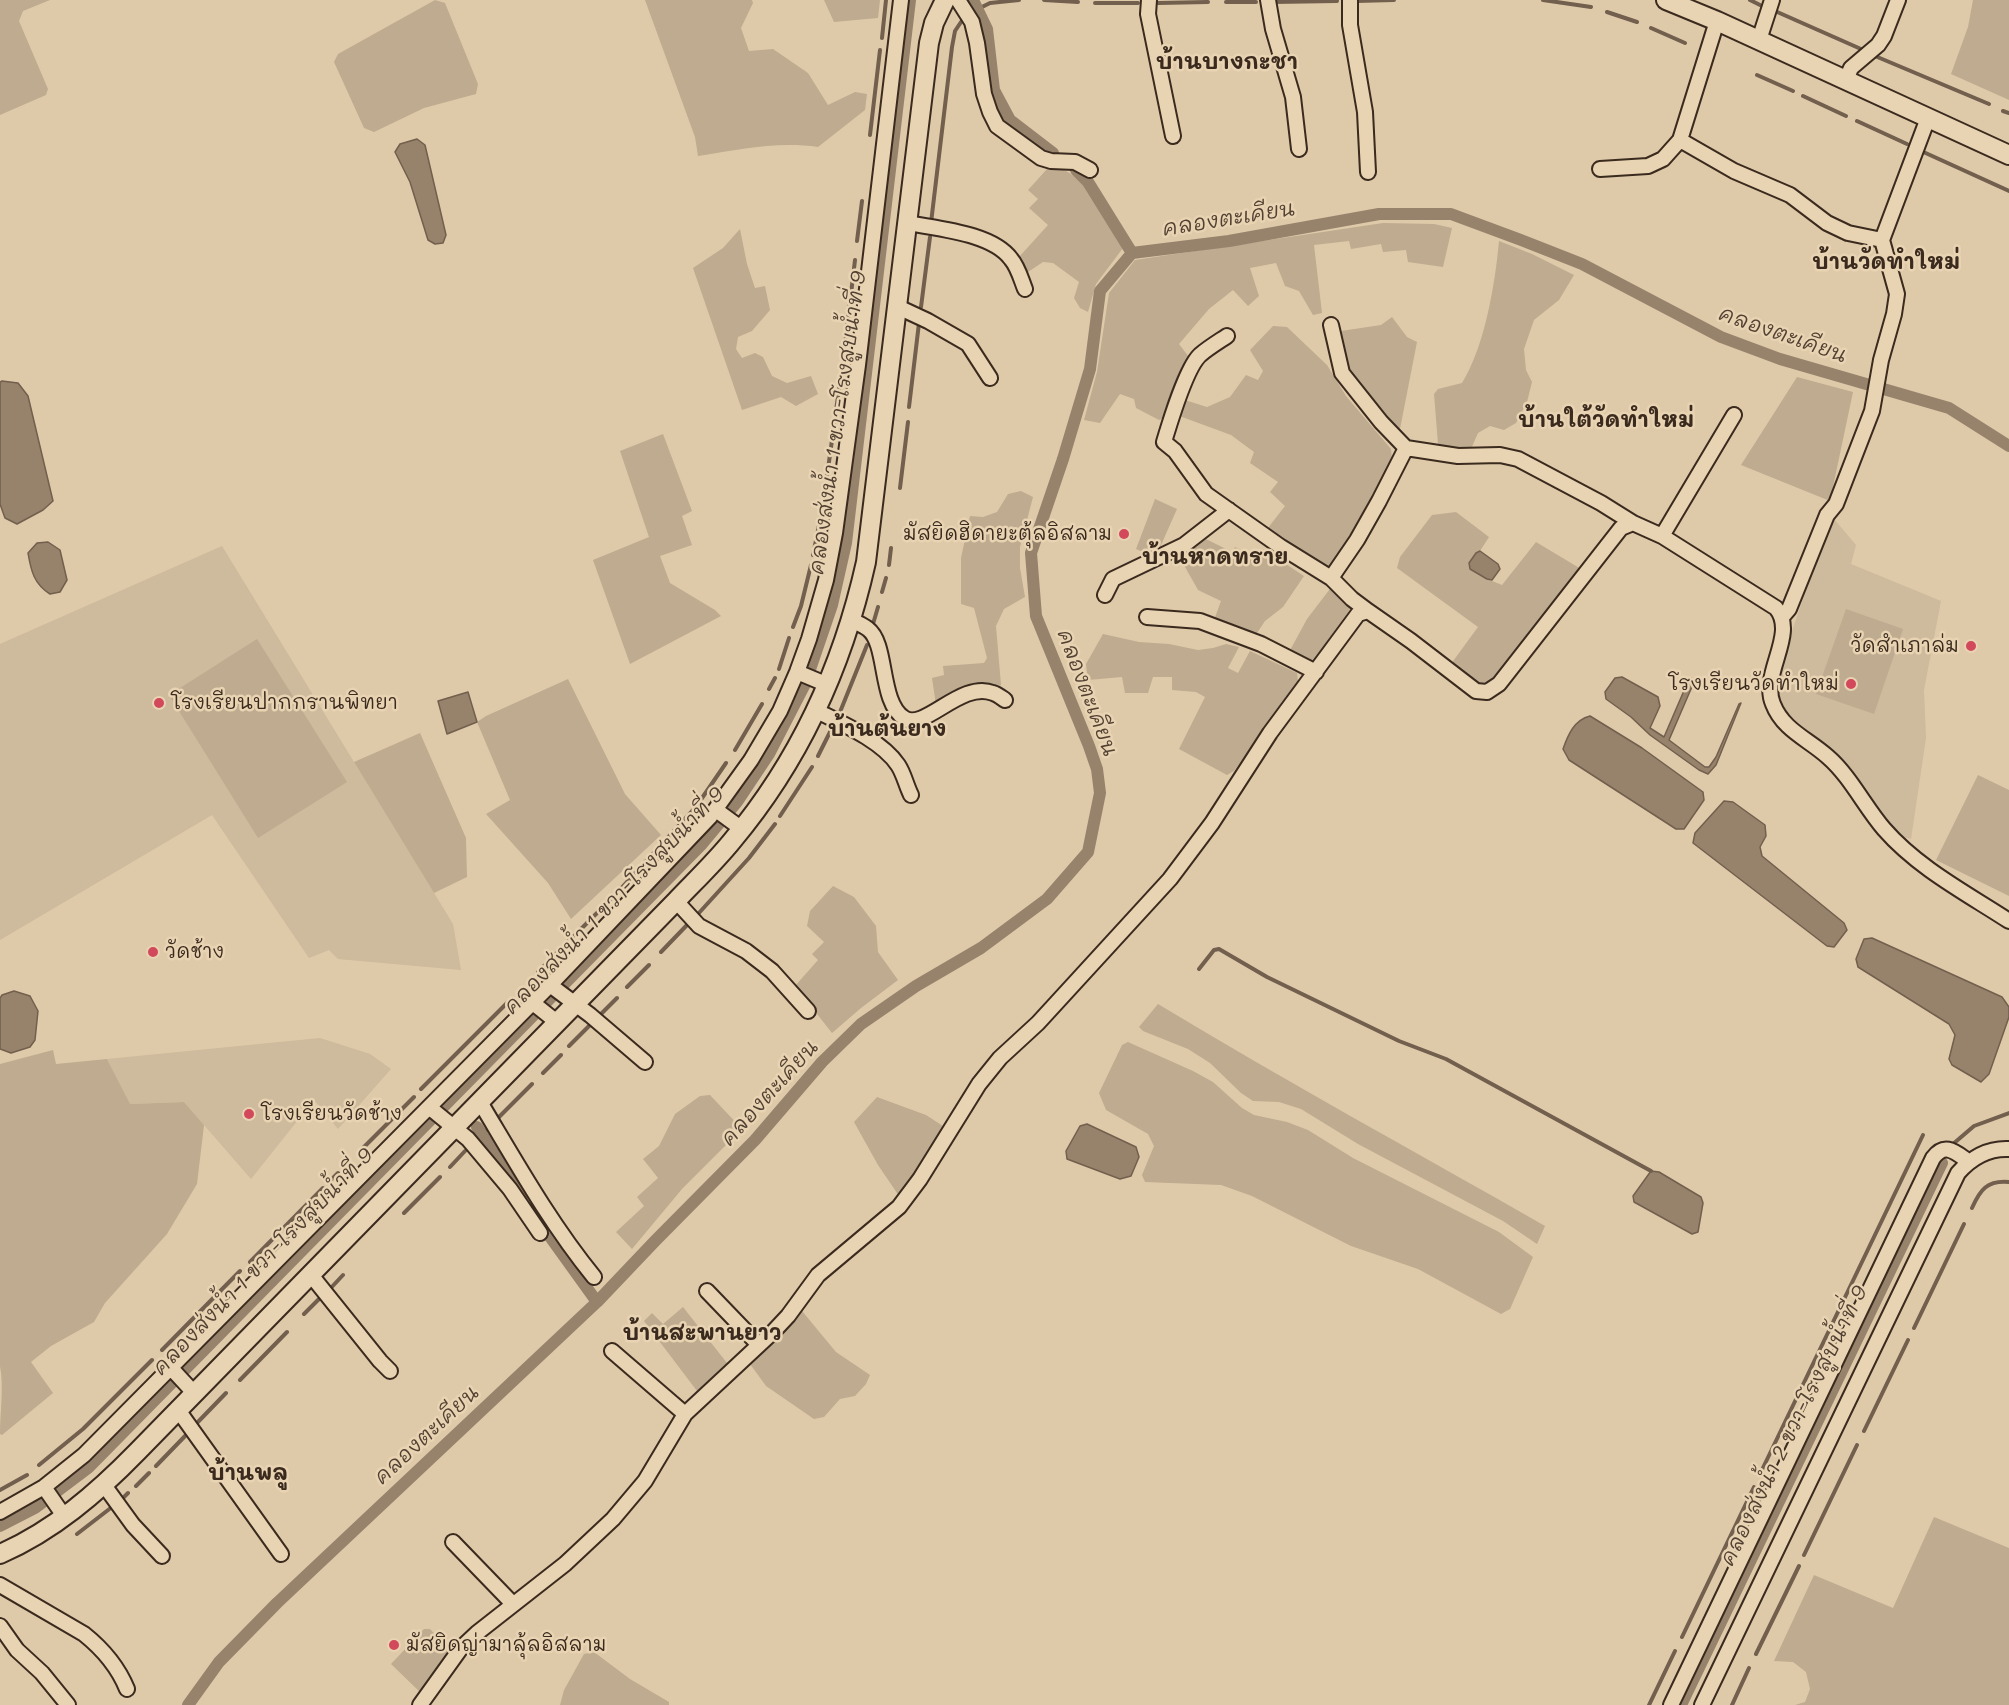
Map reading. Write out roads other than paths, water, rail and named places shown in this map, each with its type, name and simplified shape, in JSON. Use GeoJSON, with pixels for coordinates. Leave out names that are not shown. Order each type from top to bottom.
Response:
{"type":"FeatureCollection","features":[{"type":"Feature","properties":{"kind":"main road"},"geometry":{"type":"LineString","coordinates":[[0,1554],[48,1528],[61,1511],[104,1485],[178,1410],[191,1390],[311,1275],[450,1126],[480,1102],[553,1019],[676,901],[784,771],[817,711],[822,682],[852,620],[866,562],[929,43],[934,23],[945,0]]}},
{"type":"Feature","properties":{"kind":"main road"},"geometry":{"type":"LineString","coordinates":[[1666,0],[1717,21],[2009,155]]}},
{"type":"Feature","properties":{"kind":"street"},"geometry":{"type":"LineString","coordinates":[[0,1512],[47,1490],[173,1370],[552,987],[718,812],[751,760],[800,674],[826,580],[840,506],[901,0]]}},
{"type":"Feature","properties":{"kind":"street"},"geometry":{"type":"LineString","coordinates":[[958,0],[972,22],[984,94],[997,126],[1041,158],[1051,161],[1075,162],[1090,170]]}},
{"type":"Feature","properties":{"kind":"street"},"geometry":{"type":"LineString","coordinates":[[1149,0],[1148,14],[1173,136]]}},
{"type":"Feature","properties":{"kind":"street"},"geometry":{"type":"LineString","coordinates":[[1268,0],[1273,29],[1293,97],[1299,149]]}},
{"type":"Feature","properties":{"kind":"street"},"geometry":{"type":"LineString","coordinates":[[1350,0],[1350,25],[1365,112],[1368,172]]}},
{"type":"Feature","properties":{"kind":"street"},"geometry":{"type":"LineString","coordinates":[[1759,40],[1772,0]]}},
{"type":"Feature","properties":{"kind":"street"},"geometry":{"type":"LineString","coordinates":[[1846,80],[1851,68],[1878,45],[1884,36],[1898,0]]}},
{"type":"Feature","properties":{"kind":"street"},"geometry":{"type":"LineString","coordinates":[[1600,169],[1648,166],[1664,159],[1680,140],[1717,21]]}},
{"type":"Feature","properties":{"kind":"street"},"geometry":{"type":"LineString","coordinates":[[1783,616],[1789,609],[1827,515],[1836,504],[1872,411],[1881,360],[1897,294],[1882,240],[1928,118]]}},
{"type":"Feature","properties":{"kind":"street"},"geometry":{"type":"LineString","coordinates":[[1680,140],[1734,171],[1791,195],[1827,223],[1848,233],[1882,240]]}},
{"type":"Feature","properties":{"kind":"street"},"geometry":{"type":"LineString","coordinates":[[908,223],[976,237],[992,243],[1013,261],[1025,289]]}},
{"type":"Feature","properties":{"kind":"street"},"geometry":{"type":"LineString","coordinates":[[898,307],[968,344],[990,378]]}},
{"type":"Feature","properties":{"kind":"street"},"geometry":{"type":"LineString","coordinates":[[1331,325],[1342,373],[1381,422],[1406,448],[1458,456],[1500,455],[1518,459],[1601,503],[1633,523],[1662,536],[1776,608],[1783,616],[1784,628],[1769,691],[1779,716],[1789,729],[1829,758],[1885,830],[1908,852],[1933,873],[2009,921]]}},
{"type":"Feature","properties":{"kind":"street"},"geometry":{"type":"LineString","coordinates":[[1227,336],[1201,354],[1195,361],[1174,409],[1164,442],[1175,451],[1206,494],[1331,578],[1352,599],[1476,691],[1487,692],[1499,684],[1621,528],[1633,523]]}},
{"type":"Feature","properties":{"kind":"street"},"geometry":{"type":"LineString","coordinates":[[1662,536],[1734,415]]}},
{"type":"Feature","properties":{"kind":"street"},"geometry":{"type":"LineString","coordinates":[[1331,578],[1380,501],[1406,448]]}},
{"type":"Feature","properties":{"kind":"street"},"geometry":{"type":"LineString","coordinates":[[1105,595],[1113,579],[1184,546],[1229,510]]}},
{"type":"Feature","properties":{"kind":"street"},"geometry":{"type":"LineString","coordinates":[[420,1705],[461,1648],[565,1564],[633,1497],[685,1414],[788,1316],[818,1275],[899,1207],[920,1179],[979,1084],[1000,1058],[1038,1023],[1170,879],[1212,823],[1270,733],[1358,614],[1368,611]]}},
{"type":"Feature","properties":{"kind":"street"},"geometry":{"type":"LineString","coordinates":[[1147,617],[1200,621],[1261,644],[1316,672]]}},
{"type":"Feature","properties":{"kind":"street"},"geometry":{"type":"LineString","coordinates":[[852,620],[870,630],[879,650],[887,689],[897,711],[905,720],[916,721],[929,716],[954,699],[974,691],[993,692],[1005,700]]}},
{"type":"Feature","properties":{"kind":"street"},"geometry":{"type":"LineString","coordinates":[[800,674],[822,682]]}},
{"type":"Feature","properties":{"kind":"street"},"geometry":{"type":"LineString","coordinates":[[817,711],[848,727],[891,756],[902,770],[911,795]]}},
{"type":"Feature","properties":{"kind":"street"},"geometry":{"type":"LineString","coordinates":[[718,812],[738,826]]}},
{"type":"Feature","properties":{"kind":"street"},"geometry":{"type":"LineString","coordinates":[[676,901],[699,926],[746,951],[772,971],[808,1011]]}},
{"type":"Feature","properties":{"kind":"street"},"geometry":{"type":"LineString","coordinates":[[552,987],[645,1062]]}},
{"type":"Feature","properties":{"kind":"street"},"geometry":{"type":"LineString","coordinates":[[535,1004],[553,1019]]}},
{"type":"Feature","properties":{"kind":"street"},"geometry":{"type":"LineString","coordinates":[[480,1102],[534,1193],[594,1277]]}},
{"type":"Feature","properties":{"kind":"street"},"geometry":{"type":"LineString","coordinates":[[431,1109],[468,1139],[510,1189],[540,1233]]}},
{"type":"Feature","properties":{"kind":"street"},"geometry":{"type":"LineString","coordinates":[[1671,1705],[1933,1158],[1938,1151],[1945,1149],[1956,1152],[1968,1161]]}},
{"type":"Feature","properties":{"kind":"street"},"geometry":{"type":"LineString","coordinates":[[1702,1705],[1958,1173],[1968,1161],[1989,1152],[2009,1149]]}},
{"type":"Feature","properties":{"kind":"street"},"geometry":{"type":"LineString","coordinates":[[311,1275],[390,1371]]}},
{"type":"Feature","properties":{"kind":"street"},"geometry":{"type":"LineString","coordinates":[[707,1291],[759,1345]]}},
{"type":"Feature","properties":{"kind":"street"},"geometry":{"type":"LineString","coordinates":[[612,1351],[685,1414]]}},
{"type":"Feature","properties":{"kind":"street"},"geometry":{"type":"LineString","coordinates":[[173,1370],[191,1390]]}},
{"type":"Feature","properties":{"kind":"street"},"geometry":{"type":"LineString","coordinates":[[178,1410],[281,1554]]}},
{"type":"Feature","properties":{"kind":"street"},"geometry":{"type":"LineString","coordinates":[[104,1485],[133,1525],[162,1556]]}},
{"type":"Feature","properties":{"kind":"street"},"geometry":{"type":"LineString","coordinates":[[47,1490],[61,1511]]}},
{"type":"Feature","properties":{"kind":"street"},"geometry":{"type":"LineString","coordinates":[[453,1542],[513,1604]]}},
{"type":"Feature","properties":{"kind":"street"},"geometry":{"type":"LineString","coordinates":[[0,1585],[84,1634],[114,1663],[127,1689]]}},
{"type":"Feature","properties":{"kind":"street"},"geometry":{"type":"LineString","coordinates":[[0,1626],[17,1650],[42,1673],[68,1705]]}},
{"type":"Feature","properties":{"kind":"waterway"},"geometry":{"type":"LineString","coordinates":[[882,38],[886,0]]}},
{"type":"Feature","properties":{"kind":"waterway","name":"คลองส่งน้ำ 1 ขวา-โรงสูบน้ำที่ 9"},"geometry":{"type":"LineString","coordinates":[[0,1526],[35,1508],[88,1468],[702,844],[737,802],[769,754],[805,684],[832,605],[846,543],[910,0]]}},
{"type":"Feature","properties":{"kind":"waterway"},"geometry":{"type":"LineString","coordinates":[[973,0],[987,29],[994,90],[1010,120],[1053,153]]}},
{"type":"Feature","properties":{"kind":"waterway"},"geometry":{"type":"LineString","coordinates":[[972,12],[990,3],[1019,0]]}},
{"type":"Feature","properties":{"kind":"waterway"},"geometry":{"type":"LineString","coordinates":[[1044,0],[1078,2]]}},
{"type":"Feature","properties":{"kind":"waterway"},"geometry":{"type":"LineString","coordinates":[[1356,1],[1394,0]]}},
{"type":"Feature","properties":{"kind":"waterway"},"geometry":{"type":"LineString","coordinates":[[1543,0],[1591,7]]}},
{"type":"Feature","properties":{"kind":"waterway"},"geometry":{"type":"LineString","coordinates":[[1750,0],[1760,5]]}},
{"type":"Feature","properties":{"kind":"waterway"},"geometry":{"type":"LineString","coordinates":[[1273,2],[1337,1]]}},
{"type":"Feature","properties":{"kind":"waterway"},"geometry":{"type":"LineString","coordinates":[[1158,3],[1208,2]]}},
{"type":"Feature","properties":{"kind":"waterway"},"geometry":{"type":"LineString","coordinates":[[1226,2],[1256,2]]}},
{"type":"Feature","properties":{"kind":"waterway"},"geometry":{"type":"LineString","coordinates":[[1095,3],[1138,3]]}},
{"type":"Feature","properties":{"kind":"waterway"},"geometry":{"type":"LineString","coordinates":[[1775,11],[1861,49]]}},
{"type":"Feature","properties":{"kind":"waterway"},"geometry":{"type":"LineString","coordinates":[[1607,12],[1637,22]]}},
{"type":"Feature","properties":{"kind":"waterway"},"geometry":{"type":"LineString","coordinates":[[931,223],[952,47],[955,31],[961,22]]}},
{"type":"Feature","properties":{"kind":"waterway"},"geometry":{"type":"LineString","coordinates":[[1651,28],[1685,43]]}},
{"type":"Feature","properties":{"kind":"waterway"},"geometry":{"type":"LineString","coordinates":[[870,135],[880,50]]}},
{"type":"Feature","properties":{"kind":"waterway"},"geometry":{"type":"LineString","coordinates":[[1875,56],[1989,104]]}},
{"type":"Feature","properties":{"kind":"waterway"},"geometry":{"type":"LineString","coordinates":[[1757,75],[1793,91]]}},
{"type":"Feature","properties":{"kind":"waterway"},"geometry":{"type":"LineString","coordinates":[[1803,96],[1846,116]]}},
{"type":"Feature","properties":{"kind":"waterway"},"geometry":{"type":"LineString","coordinates":[[2003,111],[2009,113]]}},
{"type":"Feature","properties":{"kind":"waterway"},"geometry":{"type":"LineString","coordinates":[[1857,121],[1907,144]]}},
{"type":"Feature","properties":{"kind":"waterway"},"geometry":{"type":"LineString","coordinates":[[1919,150],[2009,191]]}},
{"type":"Feature","properties":{"kind":"waterway"},"geometry":{"type":"LineString","coordinates":[[1076,170],[1088,182],[1132,253]]}},
{"type":"Feature","properties":{"kind":"waterway"},"geometry":{"type":"LineString","coordinates":[[857,241],[862,201]]}},
{"type":"Feature","properties":{"kind":"waterway","name":"คลองตะเคียน"},"geometry":{"type":"LineString","coordinates":[[188,1705],[219,1662],[277,1603],[597,1302],[755,1140],[822,1062],[861,1024],[916,986],[981,948],[1047,899],[1088,852],[1100,793],[1097,769],[1036,616],[1031,553],[1090,369],[1100,291],[1132,253],[1229,241],[1379,214],[1451,214],[1582,264],[1721,337],[1780,359],[1949,408],[2009,446]]}},
{"type":"Feature","properties":{"kind":"waterway"},"geometry":{"type":"LineString","coordinates":[[921,307],[930,237]]}},
{"type":"Feature","properties":{"kind":"waterway"},"geometry":{"type":"LineString","coordinates":[[844,353],[855,260]]}},
{"type":"Feature","properties":{"kind":"waterway"},"geometry":{"type":"LineString","coordinates":[[909,407],[919,323]]}},
{"type":"Feature","properties":{"kind":"waterway"},"geometry":{"type":"LineString","coordinates":[[825,491],[842,367]]}},
{"type":"Feature","properties":{"kind":"waterway"},"geometry":{"type":"LineString","coordinates":[[900,488],[908,422]]}},
{"type":"Feature","properties":{"kind":"waterway"},"geometry":{"type":"LineString","coordinates":[[813,555],[823,506]]}},
{"type":"Feature","properties":{"kind":"waterway"},"geometry":{"type":"LineString","coordinates":[[889,565],[891,548]]}},
{"type":"Feature","properties":{"kind":"waterway"},"geometry":{"type":"LineString","coordinates":[[793,627],[801,606],[811,565]]}},
{"type":"Feature","properties":{"kind":"waterway"},"geometry":{"type":"LineString","coordinates":[[882,592],[886,578]]}},
{"type":"Feature","properties":{"kind":"waterway"},"geometry":{"type":"LineString","coordinates":[[873,624],[878,607]]}},
{"type":"Feature","properties":{"kind":"waterway"},"geometry":{"type":"LineString","coordinates":[[779,669],[789,638]]}},
{"type":"Feature","properties":{"kind":"waterway"},"geometry":{"type":"LineString","coordinates":[[838,717],[867,645]]}},
{"type":"Feature","properties":{"kind":"waterway"},"geometry":{"type":"LineString","coordinates":[[769,689],[775,678]]}},
{"type":"Feature","properties":{"kind":"waterway"},"geometry":{"type":"LineString","coordinates":[[735,750],[762,704]]}},
{"type":"Feature","properties":{"kind":"waterway"},"geometry":{"type":"LineString","coordinates":[[818,756],[834,724]]}},
{"type":"Feature","properties":{"kind":"waterway"},"geometry":{"type":"LineString","coordinates":[[700,801],[726,763]]}},
{"type":"Feature","properties":{"kind":"waterway"},"geometry":{"type":"LineString","coordinates":[[780,816],[812,767]]}},
{"type":"Feature","properties":{"kind":"waterway"},"geometry":{"type":"LineString","coordinates":[[538,972],[614,896],[693,810]]}},
{"type":"Feature","properties":{"kind":"waterway"},"geometry":{"type":"LineString","coordinates":[[698,914],[749,858],[775,824]]}},
{"type":"Feature","properties":{"kind":"waterway"},"geometry":{"type":"LineString","coordinates":[[661,952],[687,925]]}},
{"type":"Feature","properties":{"kind":"waterway"},"geometry":{"type":"LineString","coordinates":[[1199,969],[1214,950],[1219,949],[1267,977],[1399,1041],[1446,1059],[1651,1171]]}},
{"type":"Feature","properties":{"kind":"waterway"},"geometry":{"type":"LineString","coordinates":[[627,987],[649,965]]}},
{"type":"Feature","properties":{"kind":"waterway"},"geometry":{"type":"LineString","coordinates":[[600,1015],[617,998]]}},
{"type":"Feature","properties":{"kind":"waterway"},"geometry":{"type":"LineString","coordinates":[[421,1089],[510,1000]]}},
{"type":"Feature","properties":{"kind":"waterway"},"geometry":{"type":"LineString","coordinates":[[569,1046],[590,1025]]}},
{"type":"Feature","properties":{"kind":"waterway"},"geometry":{"type":"LineString","coordinates":[[543,1073],[561,1055]]}},
{"type":"Feature","properties":{"kind":"waterway"},"geometry":{"type":"LineString","coordinates":[[498,1118],[532,1084]]}},
{"type":"Feature","properties":{"kind":"waterway"},"geometry":{"type":"LineString","coordinates":[[359,1152],[414,1097]]}},
{"type":"Feature","properties":{"kind":"waterway"},"geometry":{"type":"LineString","coordinates":[[1953,1144],[1974,1126],[2009,1113]]}},
{"type":"Feature","properties":{"kind":"waterway"},"geometry":{"type":"LineString","coordinates":[[477,1127],[522,1196]]}},
{"type":"Feature","properties":{"kind":"waterway"},"geometry":{"type":"LineString","coordinates":[[476,1140],[487,1130]]}},
{"type":"Feature","properties":{"kind":"waterway"},"geometry":{"type":"LineString","coordinates":[[1761,1472],[1923,1135]]}},
{"type":"Feature","properties":{"kind":"waterway"},"geometry":{"type":"LineString","coordinates":[[450,1167],[465,1151]]}},
{"type":"Feature","properties":{"kind":"waterway","name":"คลองส่งน้ำ 2 ขวา-โรงสูบน้ำที่ 9"},"geometry":{"type":"LineString","coordinates":[[1681,1705],[1942,1163]]}},
{"type":"Feature","properties":{"kind":"waterway"},"geometry":{"type":"LineString","coordinates":[[329,1182],[338,1173]]}},
{"type":"Feature","properties":{"kind":"waterway"},"geometry":{"type":"LineString","coordinates":[[404,1213],[440,1177]]}},
{"type":"Feature","properties":{"kind":"waterway"},"geometry":{"type":"LineString","coordinates":[[1972,1208],[1985,1188],[1995,1183],[2009,1182]]}},
{"type":"Feature","properties":{"kind":"waterway"},"geometry":{"type":"LineString","coordinates":[[250,1262],[323,1188]]}},
{"type":"Feature","properties":{"kind":"waterway"},"geometry":{"type":"LineString","coordinates":[[538,1220],[597,1302]]}},
{"type":"Feature","properties":{"kind":"waterway"},"geometry":{"type":"LineString","coordinates":[[1914,1328],[1964,1224]]}},
{"type":"Feature","properties":{"kind":"waterway"},"geometry":{"type":"LineString","coordinates":[[162,1350],[240,1271]]}},
{"type":"Feature","properties":{"kind":"waterway"},"geometry":{"type":"LineString","coordinates":[[329,1290],[343,1275]]}},
{"type":"Feature","properties":{"kind":"waterway"},"geometry":{"type":"LineString","coordinates":[[304,1314],[319,1299]]}},
{"type":"Feature","properties":{"kind":"waterway"},"geometry":{"type":"LineString","coordinates":[[240,1380],[287,1332]]}},
{"type":"Feature","properties":{"kind":"waterway"},"geometry":{"type":"LineString","coordinates":[[1864,1431],[1908,1340]]}},
{"type":"Feature","properties":{"kind":"waterway"},"geometry":{"type":"LineString","coordinates":[[39,1465],[83,1429],[152,1360]]}},
{"type":"Feature","properties":{"kind":"waterway"},"geometry":{"type":"LineString","coordinates":[[195,1425],[226,1393]]}},
{"type":"Feature","properties":{"kind":"waterway"},"geometry":{"type":"LineString","coordinates":[[156,1466],[187,1434]]}},
{"type":"Feature","properties":{"kind":"waterway"},"geometry":{"type":"LineString","coordinates":[[1804,1555],[1857,1445]]}},
{"type":"Feature","properties":{"kind":"waterway"},"geometry":{"type":"LineString","coordinates":[[136,1486],[149,1473]]}},
{"type":"Feature","properties":{"kind":"waterway"},"geometry":{"type":"LineString","coordinates":[[0,1490],[27,1475]]}},
{"type":"Feature","properties":{"kind":"waterway"},"geometry":{"type":"LineString","coordinates":[[1682,1637],[1754,1487]]}},
{"type":"Feature","properties":{"kind":"waterway"},"geometry":{"type":"LineString","coordinates":[[121,1500],[128,1493]]}},
{"type":"Feature","properties":{"kind":"waterway"},"geometry":{"type":"LineString","coordinates":[[77,1534],[112,1507]]}},
{"type":"Feature","properties":{"kind":"waterway"},"geometry":{"type":"LineString","coordinates":[[1756,1654],[1799,1566]]}},
{"type":"Feature","properties":{"kind":"waterway"},"geometry":{"type":"LineString","coordinates":[[1649,1705],[1675,1651]]}},
{"type":"Feature","properties":{"kind":"waterway"},"geometry":{"type":"LineString","coordinates":[[1732,1705],[1749,1668]]}},
{"type":"Feature","properties":{"kind":"place","name":"มัสยิดฮิดายะตุ้ลอิสลาม"},"geometry":{"type":"Point","coordinates":[1124,534]}},
{"type":"Feature","properties":{"kind":"place","name":"วัดสำเภาล่ม"},"geometry":{"type":"Point","coordinates":[1971,646]}},
{"type":"Feature","properties":{"kind":"place","name":"โรงเรียนวัดทำใหม่"},"geometry":{"type":"Point","coordinates":[1851,684]}},
{"type":"Feature","properties":{"kind":"place","name":"โรงเรียนปากกรานพิทยา"},"geometry":{"type":"Point","coordinates":[159,703]}},
{"type":"Feature","properties":{"kind":"place","name":"วัดช้าง"},"geometry":{"type":"Point","coordinates":[153,952]}},
{"type":"Feature","properties":{"kind":"place","name":"โรงเรียนวัดช้าง"},"geometry":{"type":"Point","coordinates":[249,1114]}},
{"type":"Feature","properties":{"kind":"place","name":"มัสยิดญ่ามาลุ้ลอิสลาม"},"geometry":{"type":"Point","coordinates":[394,1645]}},
{"type":"Feature","properties":{"kind":"district","name":"บ้านบางกะชา"},"geometry":{"type":"Point","coordinates":[1227,62]}},
{"type":"Feature","properties":{"kind":"district","name":"บ้านวัดทำใหม่"},"geometry":{"type":"Point","coordinates":[1886,262]}},
{"type":"Feature","properties":{"kind":"district","name":"บ้านใต้วัดทำใหม่"},"geometry":{"type":"Point","coordinates":[1606,420]}},
{"type":"Feature","properties":{"kind":"district","name":"บ้านหาดทราย"},"geometry":{"type":"Point","coordinates":[1215,557]}},
{"type":"Feature","properties":{"kind":"district","name":"บ้านต้นยาง"},"geometry":{"type":"Point","coordinates":[887,729]}},
{"type":"Feature","properties":{"kind":"district","name":"บ้านสะพานยาว"},"geometry":{"type":"Point","coordinates":[702,1333]}},
{"type":"Feature","properties":{"kind":"district","name":"บ้านพลู"},"geometry":{"type":"Point","coordinates":[248,1473]}}]}
